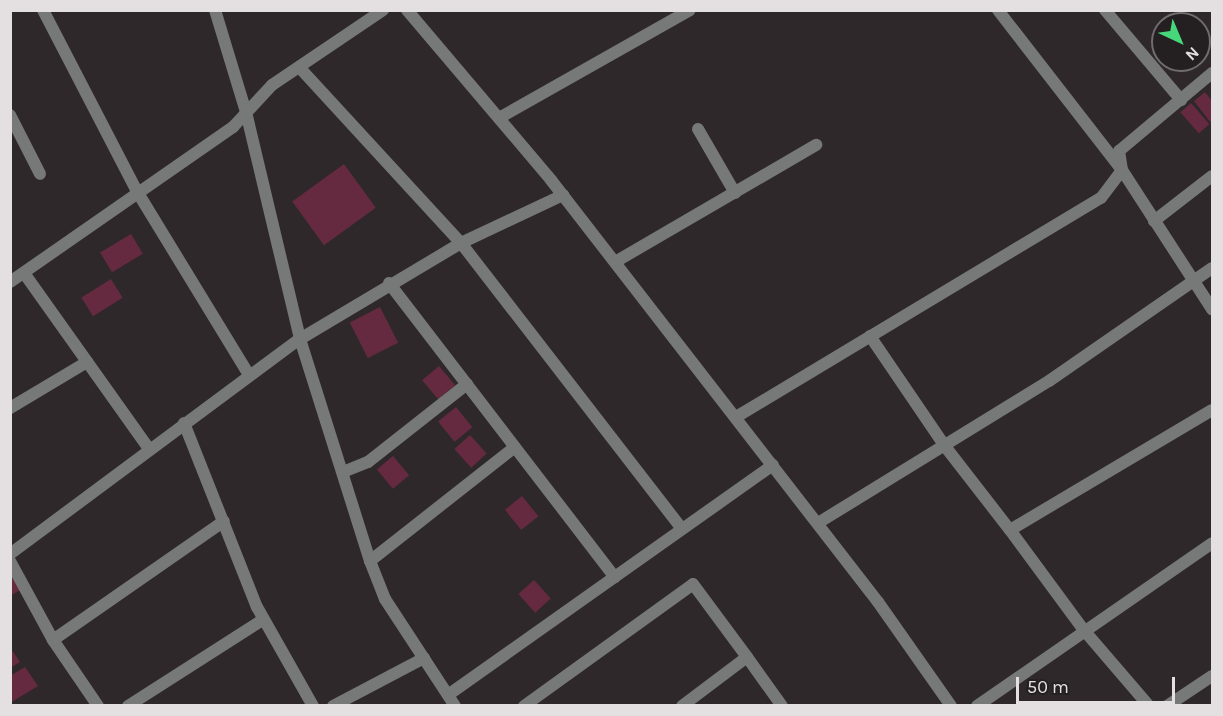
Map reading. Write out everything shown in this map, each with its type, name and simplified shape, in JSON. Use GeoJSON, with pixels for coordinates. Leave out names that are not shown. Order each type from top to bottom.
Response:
{"type":"FeatureCollection","features":[{"type":"Feature","properties":{"kind":"street"},"geometry":{"type":"LineString","coordinates":[[43,10],[138,193],[249,375]]}},
{"type":"Feature","properties":{"kind":"street"},"geometry":{"type":"LineString","coordinates":[[215,10],[246,112],[300,339],[370,561],[385,599],[452,700],[615,577],[773,465]]}},
{"type":"Feature","properties":{"kind":"street"},"geometry":{"type":"LineString","coordinates":[[10,282],[233,127],[272,85],[383,10]]}},
{"type":"Feature","properties":{"kind":"street"},"geometry":{"type":"LineString","coordinates":[[499,118],[690,10]]}},
{"type":"Feature","properties":{"kind":"street"},"geometry":{"type":"LineString","coordinates":[[998,10],[1122,170],[1212,309]]}},
{"type":"Feature","properties":{"kind":"street"},"geometry":{"type":"LineString","coordinates":[[1105,10],[1181,100]]}},
{"type":"Feature","properties":{"kind":"street"},"geometry":{"type":"LineString","coordinates":[[411,12],[563,195],[736,417],[818,523],[951,705]]}},
{"type":"Feature","properties":{"kind":"street"},"geometry":{"type":"LineString","coordinates":[[298,67],[461,243],[682,529]]}},
{"type":"Feature","properties":{"kind":"street"},"geometry":{"type":"LineString","coordinates":[[736,417],[1101,198],[1122,170],[1119,152],[1212,73]]}},
{"type":"Feature","properties":{"kind":"street"},"geometry":{"type":"LineString","coordinates":[[10,115],[40,174]]}},
{"type":"Feature","properties":{"kind":"street"},"geometry":{"type":"LineString","coordinates":[[698,129],[735,194]]}},
{"type":"Feature","properties":{"kind":"street"},"geometry":{"type":"LineString","coordinates":[[615,262],[816,145]]}},
{"type":"Feature","properties":{"kind":"street"},"geometry":{"type":"LineString","coordinates":[[1154,221],[1212,176]]}},
{"type":"Feature","properties":{"kind":"street"},"geometry":{"type":"LineString","coordinates":[[10,554],[300,339],[389,283],[461,243],[563,195]]}},
{"type":"Feature","properties":{"kind":"street"},"geometry":{"type":"LineString","coordinates":[[818,523],[1049,381],[1212,268]]}},
{"type":"Feature","properties":{"kind":"street"},"geometry":{"type":"LineString","coordinates":[[24,273],[149,449]]}},
{"type":"Feature","properties":{"kind":"street"},"geometry":{"type":"LineString","coordinates":[[389,283],[615,577]]}},
{"type":"Feature","properties":{"kind":"street"},"geometry":{"type":"LineString","coordinates":[[870,336],[944,445],[1083,629],[1149,705]]}},
{"type":"Feature","properties":{"kind":"street"},"geometry":{"type":"LineString","coordinates":[[10,408],[87,362]]}},
{"type":"Feature","properties":{"kind":"street"},"geometry":{"type":"LineString","coordinates":[[343,472],[368,462],[466,384]]}},
{"type":"Feature","properties":{"kind":"street"},"geometry":{"type":"LineString","coordinates":[[1010,530],[1212,410]]}},
{"type":"Feature","properties":{"kind":"street"},"geometry":{"type":"LineString","coordinates":[[184,423],[264,619],[313,705]]}},
{"type":"Feature","properties":{"kind":"street"},"geometry":{"type":"LineString","coordinates":[[370,561],[515,447]]}},
{"type":"Feature","properties":{"kind":"street"},"geometry":{"type":"LineString","coordinates":[[53,640],[224,521]]}},
{"type":"Feature","properties":{"kind":"street"},"geometry":{"type":"LineString","coordinates":[[977,705],[1083,629],[1212,543]]}},
{"type":"Feature","properties":{"kind":"street"},"geometry":{"type":"LineString","coordinates":[[10,561],[53,640],[98,705]]}},
{"type":"Feature","properties":{"kind":"street"},"geometry":{"type":"LineString","coordinates":[[524,705],[693,584],[782,705]]}},
{"type":"Feature","properties":{"kind":"street"},"geometry":{"type":"LineString","coordinates":[[128,705],[264,619]]}},
{"type":"Feature","properties":{"kind":"street"},"geometry":{"type":"LineString","coordinates":[[682,705],[747,657]]}},
{"type":"Feature","properties":{"kind":"street"},"geometry":{"type":"LineString","coordinates":[[333,705],[424,658]]}},
{"type":"Feature","properties":{"kind":"street"},"geometry":{"type":"LineString","coordinates":[[1167,705],[1212,676]]}},
{"type":"Feature","properties":{"kind":"building"},"geometry":{"type":"Polygon","coordinates":[[[1205,92],[1212,101],[1211,123],[1194,101],[1205,92]]]}},
{"type":"Feature","properties":{"kind":"building"},"geometry":{"type":"Polygon","coordinates":[[[1191,103],[1209,124],[1199,133],[1180,112],[1191,103]]]}},
{"type":"Feature","properties":{"kind":"building"},"geometry":{"type":"Polygon","coordinates":[[[344,164],[376,208],[324,245],[292,202],[344,164]]]}},
{"type":"Feature","properties":{"kind":"building"},"geometry":{"type":"Polygon","coordinates":[[[131,234],[143,254],[112,272],[100,253],[131,234]]]}},
{"type":"Feature","properties":{"kind":"building"},"geometry":{"type":"Polygon","coordinates":[[[111,279],[123,298],[93,316],[81,298],[111,279]]]}},
{"type":"Feature","properties":{"kind":"building"},"geometry":{"type":"Polygon","coordinates":[[[380,307],[398,343],[368,358],[350,322],[380,307]]]}},
{"type":"Feature","properties":{"kind":"building"},"geometry":{"type":"Polygon","coordinates":[[[439,366],[455,385],[438,399],[422,380],[439,366]]]}},
{"type":"Feature","properties":{"kind":"building"},"geometry":{"type":"Polygon","coordinates":[[[456,407],[472,427],[454,442],[438,421],[456,407]]]}},
{"type":"Feature","properties":{"kind":"building"},"geometry":{"type":"Polygon","coordinates":[[[470,435],[487,454],[471,468],[454,449],[470,435]]]}},
{"type":"Feature","properties":{"kind":"building"},"geometry":{"type":"Polygon","coordinates":[[[393,456],[409,475],[393,489],[377,469],[393,456]]]}},
{"type":"Feature","properties":{"kind":"building"},"geometry":{"type":"Polygon","coordinates":[[[522,496],[538,516],[521,530],[505,510],[522,496]]]}},
{"type":"Feature","properties":{"kind":"building"},"geometry":{"type":"Polygon","coordinates":[[[10,573],[20,590],[10,596],[10,573]]]}},
{"type":"Feature","properties":{"kind":"building"},"geometry":{"type":"Polygon","coordinates":[[[534,580],[551,599],[535,613],[518,594],[534,580]]]}},
{"type":"Feature","properties":{"kind":"building"},"geometry":{"type":"Polygon","coordinates":[[[10,647],[20,662],[10,668],[10,647]]]}},
{"type":"Feature","properties":{"kind":"building"},"geometry":{"type":"Polygon","coordinates":[[[25,667],[38,686],[10,703],[10,676],[25,667]]]}}]}
